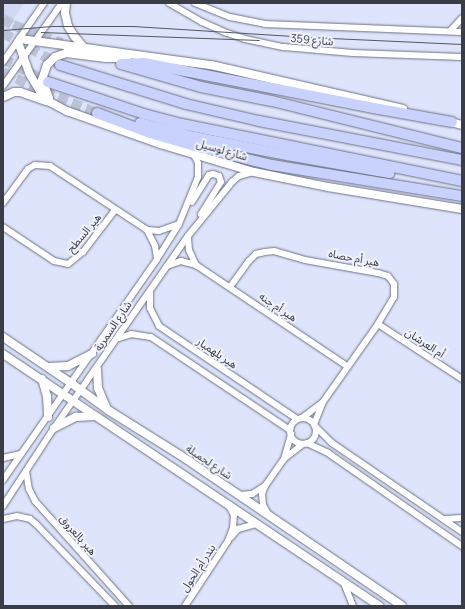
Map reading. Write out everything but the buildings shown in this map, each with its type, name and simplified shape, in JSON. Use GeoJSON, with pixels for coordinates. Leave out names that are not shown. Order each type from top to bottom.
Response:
{"type":"FeatureCollection","features":[{"type":"Feature","properties":{"kind":"highway"},"geometry":{"type":"LineString","coordinates":[[452,122],[144,63],[136,62],[120,64],[201,87],[301,108],[462,148]]}},
{"type":"Feature","properties":{"kind":"highway"},"geometry":{"type":"LineString","coordinates":[[60,65],[186,104],[252,119],[462,160]]}},
{"type":"Feature","properties":{"kind":"highway","name":"شارع لوسيل"},"geometry":{"type":"LineString","coordinates":[[48,82],[144,114],[182,124],[461,181]]}},
{"type":"Feature","properties":{"kind":"highway"},"geometry":{"type":"LineString","coordinates":[[461,181],[375,171],[287,155],[194,137],[97,112],[150,133],[265,163],[462,196]]}},
{"type":"Feature","properties":{"kind":"street"},"geometry":{"type":"LineString","coordinates":[[3,62],[44,3]]}},
{"type":"Feature","properties":{"kind":"street"},"geometry":{"type":"LineString","coordinates":[[3,86],[36,42],[62,3]]}},
{"type":"Feature","properties":{"kind":"street"},"geometry":{"type":"LineString","coordinates":[[66,3],[65,13],[68,26],[74,37],[85,48]]}},
{"type":"Feature","properties":{"kind":"street","name":"شارع 359"},"geometry":{"type":"LineString","coordinates":[[169,3],[202,22],[228,33],[245,39],[284,47],[353,53],[462,57]]}},
{"type":"Feature","properties":{"kind":"street","name":"شارع 359"},"geometry":{"type":"LineString","coordinates":[[195,3],[230,17],[265,24],[462,32]]}},
{"type":"Feature","properties":{"kind":"street"},"geometry":{"type":"LineString","coordinates":[[450,31],[462,18]]}},
{"type":"Feature","properties":{"kind":"street"},"geometry":{"type":"LineString","coordinates":[[19,41],[160,58],[227,69],[374,101],[462,125]]}},
{"type":"Feature","properties":{"kind":"street","name":"شارع لوسيل"},"geometry":{"type":"LineString","coordinates":[[19,41],[29,73],[46,100],[54,105],[160,144],[254,172],[328,187],[462,209]]}},
{"type":"Feature","properties":{"kind":"street"},"geometry":{"type":"LineString","coordinates":[[54,105],[46,92],[42,80],[47,65],[60,54],[106,58],[160,58]]}},
{"type":"Feature","properties":{"kind":"street"},"geometry":{"type":"LineString","coordinates":[[3,97],[14,92],[20,92],[54,105]]}},
{"type":"Feature","properties":{"kind":"street","name":"شارع السمرية"},"geometry":{"type":"LineString","coordinates":[[3,480],[158,259],[179,224],[198,177],[198,163],[194,155]]}},
{"type":"Feature","properties":{"kind":"street","name":"هير السطح"},"geometry":{"type":"LineString","coordinates":[[3,203],[28,169],[35,165],[43,165],[57,169],[115,210],[147,230]]}},
{"type":"Feature","properties":{"kind":"street","name":"شارع السمرية"},"geometry":{"type":"LineString","coordinates":[[3,506],[54,428],[97,369],[116,339],[188,236],[232,182],[240,176],[254,172]]}},
{"type":"Feature","properties":{"kind":"street"},"geometry":{"type":"LineString","coordinates":[[147,230],[159,231],[179,224],[207,177],[212,174],[219,176],[219,186],[188,236],[189,250],[196,265]]}},
{"type":"Feature","properties":{"kind":"street","name":"هير السطح"},"geometry":{"type":"LineString","coordinates":[[3,228],[54,261],[68,264],[83,252],[115,210]]}},
{"type":"Feature","properties":{"kind":"street"},"geometry":{"type":"LineString","coordinates":[[147,230],[155,246],[158,259]]}},
{"type":"Feature","properties":{"kind":"street","name":"هير أم حصاه"},"geometry":{"type":"LineString","coordinates":[[230,287],[256,254],[274,251],[305,260],[378,273],[390,279],[396,288],[394,297],[378,324],[323,402],[315,426]]}},
{"type":"Feature","properties":{"kind":"street","name":"هير أم جنه"},"geometry":{"type":"LineString","coordinates":[[165,268],[181,261],[196,265],[347,366]]}},
{"type":"Feature","properties":{"kind":"street","name":"هير بلهمبار"},"geometry":{"type":"LineString","coordinates":[[151,288],[150,308],[160,326],[299,418]]}},
{"type":"Feature","properties":{"kind":"street","name":"أم العرشان"},"geometry":{"type":"LineString","coordinates":[[378,324],[462,379]]}},
{"type":"Feature","properties":{"kind":"street","name":"هير بلهمبار"},"geometry":{"type":"LineString","coordinates":[[116,339],[131,334],[151,337],[291,432]]}},
{"type":"Feature","properties":{"kind":"street","name":"شارع لجميلة"},"geometry":{"type":"LineString","coordinates":[[3,337],[49,367],[108,410],[180,455],[238,496],[402,606]]}},
{"type":"Feature","properties":{"kind":"street"},"geometry":{"type":"LineString","coordinates":[[3,354],[380,606]]}},
{"type":"Feature","properties":{"kind":"street"},"geometry":{"type":"LineString","coordinates":[[49,367],[68,366],[92,354]]}},
{"type":"Feature","properties":{"kind":"street"},"geometry":{"type":"LineString","coordinates":[[97,369],[96,378],[99,392],[108,410]]}},
{"type":"Feature","properties":{"kind":"street"},"geometry":{"type":"LineString","coordinates":[[42,379],[47,396],[48,417]]}},
{"type":"Feature","properties":{"kind":"street","name":"هير أم حصاه"},"geometry":{"type":"LineString","coordinates":[[299,418],[323,402]]}},
{"type":"Feature","properties":{"kind":"street"},"geometry":{"type":"LineString","coordinates":[[54,428],[76,417],[96,416]]}},
{"type":"Feature","properties":{"kind":"street"},"geometry":{"type":"LineString","coordinates":[[284,459],[292,424],[299,418],[309,419],[332,443],[462,532]]}},
{"type":"Feature","properties":{"kind":"street"},"geometry":{"type":"LineString","coordinates":[[272,519],[263,505],[262,494],[265,486],[284,459],[315,437],[315,426]]}},
{"type":"Feature","properties":{"kind":"street"},"geometry":{"type":"LineString","coordinates":[[291,432],[295,441],[328,453],[462,546]]}},
{"type":"Feature","properties":{"kind":"street"},"geometry":{"type":"LineString","coordinates":[[3,458],[21,454]]}},
{"type":"Feature","properties":{"kind":"street","name":"هير بالعروق"},"geometry":{"type":"LineString","coordinates":[[26,471],[29,489],[40,508],[129,606]]}},
{"type":"Feature","properties":{"kind":"street"},"geometry":{"type":"LineString","coordinates":[[238,496],[252,494],[265,486]]}},
{"type":"Feature","properties":{"kind":"street","name":"بندر أم الحول"},"geometry":{"type":"LineString","coordinates":[[228,541],[235,522],[230,506]]}},
{"type":"Feature","properties":{"kind":"street","name":"هير بالعروق"},"geometry":{"type":"LineString","coordinates":[[3,519],[17,516],[30,519],[115,606]]}},
{"type":"Feature","properties":{"kind":"street"},"geometry":{"type":"LineString","coordinates":[[443,519],[462,518]]}},
{"type":"Feature","properties":{"kind":"street","name":"بندر أم الحول"},"geometry":{"type":"LineString","coordinates":[[186,605],[228,541],[238,529],[256,524]]}},
{"type":"Feature","properties":{"kind":"street"},"geometry":{"type":"LineString","coordinates":[[343,581],[353,606]]}},
{"type":"Feature","properties":{"kind":"shaded area"},"geometry":{"type":"Polygon","coordinates":[[[3,3],[24,3],[3,35],[3,3]]]}},
{"type":"Feature","properties":{"kind":"tunnel"},"geometry":{"type":"LineString","coordinates":[[3,19],[13,25],[62,43]]}},
{"type":"Feature","properties":{"kind":"tunnel"},"geometry":{"type":"LineString","coordinates":[[3,33],[60,65]]}},
{"type":"Feature","properties":{"kind":"tunnel"},"geometry":{"type":"LineString","coordinates":[[3,59],[48,82]]}},
{"type":"Feature","properties":{"kind":"tunnel"},"geometry":{"type":"LineString","coordinates":[[3,72],[44,92],[97,113]]}},
{"type":"Feature","properties":{"kind":"tram line"},"geometry":{"type":"LineString","coordinates":[[3,30],[52,26],[133,26],[309,37],[462,44]]}},
{"type":"Feature","properties":{"kind":"tram line"},"geometry":{"type":"LineString","coordinates":[[41,32],[259,40]]}}]}
